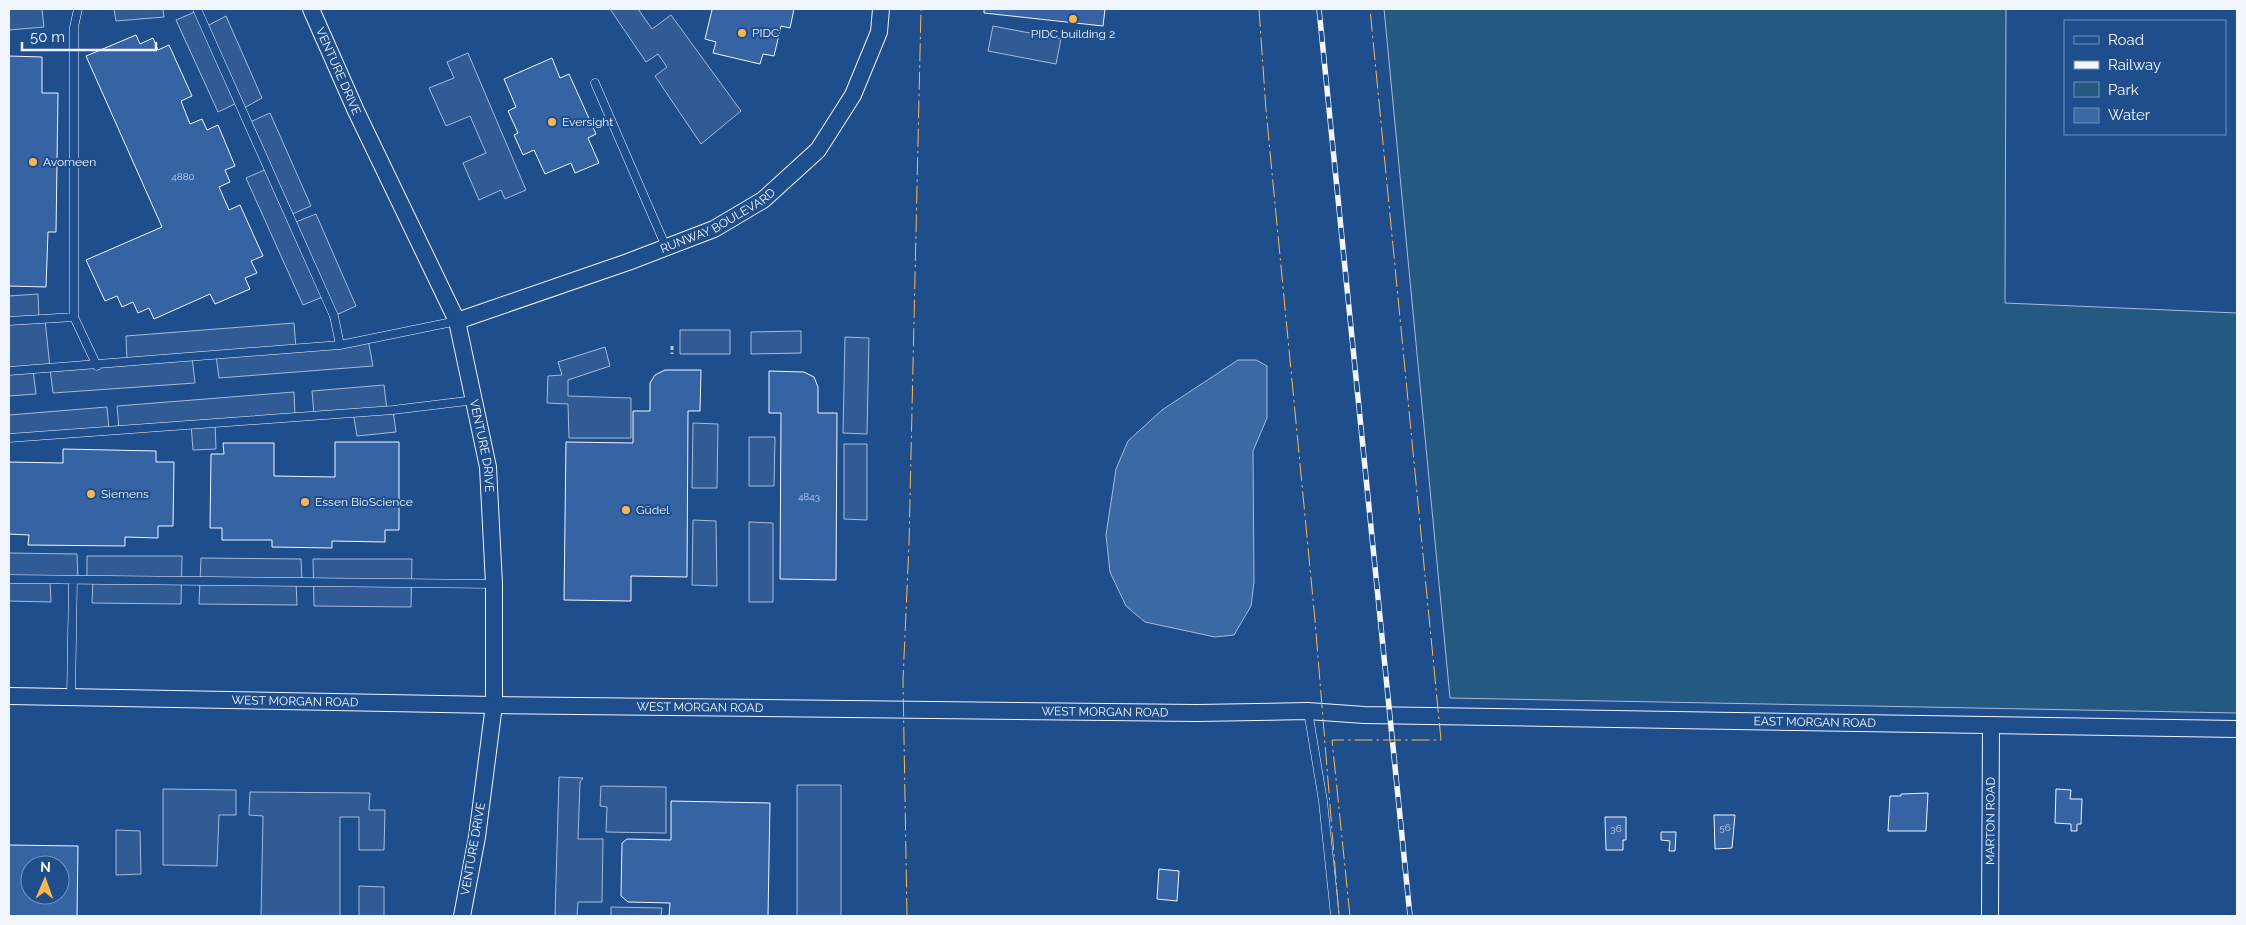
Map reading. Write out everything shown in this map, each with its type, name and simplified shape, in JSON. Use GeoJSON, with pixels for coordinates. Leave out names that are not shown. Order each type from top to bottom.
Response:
{"type":"FeatureCollection","features":[{"type":"Feature","properties":{"kind":"street","name":"VENTURE DRIVE"},"geometry":{"type":"LineString","coordinates":[[311,9],[356,111],[457,321],[488,467],[494,584],[494,705],[477,837],[462,916]]}},
{"type":"Feature","properties":{"kind":"street","name":"RUNWAY BOULEVARD"},"geometry":{"type":"LineString","coordinates":[[457,321],[628,262],[714,229],[763,200],[818,150],[854,95],[879,32],[881,9]]}},
{"type":"Feature","properties":{"kind":"street","name":"WEST MORGAN ROAD"},"geometry":{"type":"LineString","coordinates":[[9,696],[494,705],[1188,713],[1308,711],[1392,714]]}},
{"type":"Feature","properties":{"kind":"street","name":"EAST MORGAN ROAD"},"geometry":{"type":"LineString","coordinates":[[1392,714],[2237,729]]}},
{"type":"Feature","properties":{"kind":"street","name":"MARTON ROAD"},"geometry":{"type":"LineString","coordinates":[[1990,916],[1992,726]]}},
{"type":"Feature","properties":{"kind":"lane"},"geometry":{"type":"LineString","coordinates":[[78,9],[74,27],[74,317],[97,366]]}},
{"type":"Feature","properties":{"kind":"lane"},"geometry":{"type":"LineString","coordinates":[[197,9],[334,316],[340,344]]}},
{"type":"Feature","properties":{"kind":"lane"},"geometry":{"type":"LineString","coordinates":[[594,83],[666,247]]}},
{"type":"Feature","properties":{"kind":"lane"},"geometry":{"type":"LineString","coordinates":[[9,321],[74,317]]}},
{"type":"Feature","properties":{"kind":"lane"},"geometry":{"type":"LineString","coordinates":[[9,371],[97,366],[340,344],[457,321]]}},
{"type":"Feature","properties":{"kind":"lane"},"geometry":{"type":"LineString","coordinates":[[9,438],[393,410],[475,400]]}},
{"type":"Feature","properties":{"kind":"lane"},"geometry":{"type":"LineString","coordinates":[[9,579],[494,584]]}},
{"type":"Feature","properties":{"kind":"lane"},"geometry":{"type":"LineString","coordinates":[[71,698],[73,580]]}},
{"type":"Feature","properties":{"kind":"lane"},"geometry":{"type":"LineString","coordinates":[[1308,711],[1323,800],[1336,916]]}},
{"type":"Feature","properties":{"kind":"path"},"geometry":{"type":"LineString","coordinates":[[672,346],[672,354]]}},
{"type":"Feature","properties":{"kind":"green space"},"geometry":{"type":"Polygon","coordinates":[[[1384,9],[2006,9],[2005,303],[2237,313],[2237,713],[1450,698],[1384,9]]]}},
{"type":"Feature","properties":{"kind":"shaded area"},"geometry":{"type":"Polygon","coordinates":[[[9,9],[42,9],[44,27],[9,30],[9,9]]]}},
{"type":"Feature","properties":{"kind":"shaded area"},"geometry":{"type":"Polygon","coordinates":[[[114,9],[163,9],[164,17],[116,21],[114,9]]]}},
{"type":"Feature","properties":{"kind":"shaded area"},"geometry":{"type":"Polygon","coordinates":[[[610,9],[638,9],[652,29],[671,15],[741,111],[701,144],[655,76],[667,67],[658,54],[646,62],[610,9]]]}},
{"type":"Feature","properties":{"kind":"shaded area"},"geometry":{"type":"Polygon","coordinates":[[[197,11],[205,27],[226,16],[262,98],[242,109],[239,102],[218,112],[176,20],[197,11]]]}},
{"type":"Feature","properties":{"kind":"shaded area"},"geometry":{"type":"Polygon","coordinates":[[[993,26],[1061,39],[1056,64],[988,51],[993,26]]]}},
{"type":"Feature","properties":{"kind":"shaded area"},"geometry":{"type":"Polygon","coordinates":[[[468,53],[526,190],[505,199],[501,190],[479,200],[463,163],[486,153],[470,116],[446,126],[429,88],[454,78],[447,62],[468,53]]]}},
{"type":"Feature","properties":{"kind":"shaded area"},"geometry":{"type":"Polygon","coordinates":[[[270,113],[311,206],[290,215],[293,223],[316,214],[356,306],[334,316],[325,296],[303,305],[246,178],[269,168],[248,123],[270,113]]]}},
{"type":"Feature","properties":{"kind":"shaded area"},"geometry":{"type":"Polygon","coordinates":[[[38,294],[39,319],[45,319],[50,368],[127,362],[126,336],[294,323],[296,348],[368,339],[373,366],[219,378],[216,355],[192,357],[195,383],[53,393],[50,369],[33,370],[36,394],[9,396],[9,296],[38,294]]]}},
{"type":"Feature","properties":{"kind":"shaded area"},"geometry":{"type":"Polygon","coordinates":[[[680,330],[730,330],[730,354],[680,354],[680,330]]]}},
{"type":"Feature","properties":{"kind":"shaded area"},"geometry":{"type":"Polygon","coordinates":[[[801,331],[801,353],[751,354],[751,332],[801,331]]]}},
{"type":"Feature","properties":{"kind":"shaded area"},"geometry":{"type":"Polygon","coordinates":[[[845,337],[869,338],[867,434],[843,433],[845,337]]]}},
{"type":"Feature","properties":{"kind":"shaded area"},"geometry":{"type":"Polygon","coordinates":[[[605,347],[610,366],[568,380],[568,396],[631,398],[631,438],[569,438],[568,404],[547,403],[548,376],[562,375],[558,362],[605,347]]]}},
{"type":"Feature","properties":{"kind":"shaded area"},"geometry":{"type":"Polygon","coordinates":[[[384,385],[387,410],[393,410],[396,432],[357,436],[353,412],[314,415],[312,391],[384,385]]]}},
{"type":"Feature","properties":{"kind":"shaded area"},"geometry":{"type":"Polygon","coordinates":[[[294,392],[295,416],[215,423],[216,449],[193,450],[191,424],[119,429],[117,406],[294,392]]]}},
{"type":"Feature","properties":{"kind":"shaded area"},"geometry":{"type":"Polygon","coordinates":[[[107,407],[109,430],[9,438],[9,415],[107,407]]]}},
{"type":"Feature","properties":{"kind":"shaded area"},"geometry":{"type":"Polygon","coordinates":[[[693,423],[718,424],[717,488],[692,488],[693,423]]]}},
{"type":"Feature","properties":{"kind":"shaded area"},"geometry":{"type":"Polygon","coordinates":[[[749,437],[775,437],[774,486],[749,486],[749,437]]]}},
{"type":"Feature","properties":{"kind":"shaded area"},"geometry":{"type":"Polygon","coordinates":[[[844,444],[867,444],[867,520],[844,519],[844,444]]]}},
{"type":"Feature","properties":{"kind":"shaded area"},"geometry":{"type":"Polygon","coordinates":[[[693,520],[716,521],[717,586],[692,585],[693,520]]]}},
{"type":"Feature","properties":{"kind":"shaded area"},"geometry":{"type":"Polygon","coordinates":[[[749,522],[773,523],[773,602],[749,602],[749,522]]]}},
{"type":"Feature","properties":{"kind":"shaded area"},"geometry":{"type":"Polygon","coordinates":[[[9,553],[77,554],[78,580],[50,580],[51,602],[9,601],[9,553]]]}},
{"type":"Feature","properties":{"kind":"shaded area"},"geometry":{"type":"Polygon","coordinates":[[[87,556],[182,556],[181,604],[92,603],[93,580],[87,580],[87,556]]]}},
{"type":"Feature","properties":{"kind":"shaded area"},"geometry":{"type":"Polygon","coordinates":[[[201,558],[301,559],[302,582],[296,582],[297,605],[199,604],[201,558]]]}},
{"type":"Feature","properties":{"kind":"shaded area"},"geometry":{"type":"Polygon","coordinates":[[[313,559],[412,559],[411,607],[314,606],[313,559]]]}},
{"type":"Feature","properties":{"kind":"shaded area"},"geometry":{"type":"Polygon","coordinates":[[[559,777],[583,778],[580,782],[578,839],[603,839],[602,902],[578,902],[577,916],[555,916],[559,777]]]}},
{"type":"Feature","properties":{"kind":"shaded area"},"geometry":{"type":"Polygon","coordinates":[[[797,785],[841,785],[841,916],[797,916],[797,785]]]}},
{"type":"Feature","properties":{"kind":"shaded area"},"geometry":{"type":"Polygon","coordinates":[[[601,786],[666,787],[666,833],[606,832],[607,807],[600,806],[601,786]]]}},
{"type":"Feature","properties":{"kind":"shaded area"},"geometry":{"type":"Polygon","coordinates":[[[163,789],[236,790],[236,815],[219,815],[217,866],[163,865],[163,789]]]}},
{"type":"Feature","properties":{"kind":"shaded area"},"geometry":{"type":"Polygon","coordinates":[[[250,792],[370,793],[369,810],[385,810],[384,850],[359,850],[359,817],[340,817],[340,916],[261,916],[263,816],[249,815],[250,792]]]}},
{"type":"Feature","properties":{"kind":"shaded area"},"geometry":{"type":"Polygon","coordinates":[[[116,830],[140,831],[141,874],[116,875],[116,830]]]}},
{"type":"Feature","properties":{"kind":"shaded area"},"geometry":{"type":"Polygon","coordinates":[[[359,886],[384,887],[384,916],[359,916],[359,886]]]}},
{"type":"Feature","properties":{"kind":"shaded area"},"geometry":{"type":"Polygon","coordinates":[[[611,907],[662,908],[661,916],[611,916],[611,907]]]}},
{"type":"Feature","properties":{"kind":"water"},"geometry":{"type":"Polygon","coordinates":[[[1238,360],[1256,360],[1267,366],[1267,418],[1253,451],[1254,582],[1251,606],[1234,635],[1215,637],[1145,622],[1126,606],[1110,572],[1106,535],[1116,469],[1128,441],[1162,410],[1238,360]]]}},
{"type":"Feature","properties":{"kind":"building","name":"PIDC"},"geometry":{"type":"Polygon","coordinates":[[[708,9],[794,9],[790,28],[781,26],[774,56],[763,54],[760,64],[713,53],[716,42],[705,39],[712,10],[708,9]]]}},
{"type":"Feature","properties":{"kind":"building","name":"PIDC building 2"},"geometry":{"type":"Polygon","coordinates":[[[984,9],[1105,9],[1103,26],[984,13],[984,9]]]}},
{"type":"Feature","properties":{"kind":"building"},"geometry":{"type":"Polygon","coordinates":[[[136,35],[140,44],[153,38],[158,50],[169,45],[192,96],[181,101],[190,124],[202,119],[207,130],[218,125],[235,166],[225,170],[230,182],[219,187],[229,210],[240,205],[263,256],[251,261],[257,273],[245,278],[250,289],[215,304],[210,294],[154,319],[149,308],[138,313],[133,302],[122,307],[117,296],[105,301],[86,260],[162,227],[86,56],[136,35]]]}},
{"type":"Feature","properties":{"kind":"building","name":"Avomeen"},"geometry":{"type":"Polygon","coordinates":[[[9,56],[42,57],[42,93],[58,93],[56,232],[48,232],[46,287],[9,286],[9,56]]]}},
{"type":"Feature","properties":{"kind":"building","name":"Eversight"},"geometry":{"type":"Polygon","coordinates":[[[552,58],[560,78],[569,74],[596,134],[588,138],[599,163],[575,173],[571,163],[545,174],[534,150],[523,155],[514,135],[518,133],[508,111],[516,107],[504,79],[552,58]]]}},
{"type":"Feature","properties":{"kind":"building","name":"Güdel"},"geometry":{"type":"Polygon","coordinates":[[[665,370],[701,370],[700,411],[688,411],[687,577],[631,576],[631,601],[564,600],[566,442],[633,443],[633,411],[650,411],[650,383],[655,375],[665,370]]]}},
{"type":"Feature","properties":{"kind":"building"},"geometry":{"type":"Polygon","coordinates":[[[769,371],[804,372],[814,377],[818,387],[818,413],[837,413],[836,580],[780,579],[781,413],[769,413],[769,371]]]}},
{"type":"Feature","properties":{"kind":"building","name":"Essen BioScience"},"geometry":{"type":"Polygon","coordinates":[[[335,442],[399,442],[399,530],[385,530],[385,542],[332,541],[332,548],[272,547],[272,540],[222,540],[222,528],[210,528],[211,454],[224,454],[223,443],[274,443],[274,476],[335,477],[335,442]]]}},
{"type":"Feature","properties":{"kind":"building","name":"Siemens"},"geometry":{"type":"Polygon","coordinates":[[[63,449],[156,451],[156,462],[174,462],[173,526],[158,526],[158,538],[125,537],[125,546],[28,545],[29,535],[9,534],[9,462],[63,463],[63,449]]]}},
{"type":"Feature","properties":{"kind":"building"},"geometry":{"type":"Polygon","coordinates":[[[2056,789],[2071,790],[2070,799],[2082,799],[2081,824],[2077,824],[2077,831],[2071,831],[2071,824],[2055,823],[2056,789]]]}},
{"type":"Feature","properties":{"kind":"building"},"geometry":{"type":"Polygon","coordinates":[[[1928,793],[1926,831],[1888,831],[1890,796],[1928,793]]]}},
{"type":"Feature","properties":{"kind":"building"},"geometry":{"type":"Polygon","coordinates":[[[671,801],[770,803],[768,916],[669,916],[670,903],[628,902],[621,896],[622,843],[627,839],[671,840],[671,801]]]}},
{"type":"Feature","properties":{"kind":"building"},"geometry":{"type":"Polygon","coordinates":[[[1714,815],[1735,815],[1732,848],[1715,849],[1714,815]]]}},
{"type":"Feature","properties":{"kind":"building"},"geometry":{"type":"Polygon","coordinates":[[[1605,817],[1626,817],[1626,840],[1623,840],[1623,850],[1606,850],[1605,817]]]}},
{"type":"Feature","properties":{"kind":"building"},"geometry":{"type":"Polygon","coordinates":[[[1661,832],[1676,832],[1675,851],[1669,851],[1670,841],[1661,840],[1661,832]]]}},
{"type":"Feature","properties":{"kind":"building"},"geometry":{"type":"Polygon","coordinates":[[[9,845],[78,846],[77,916],[9,916],[9,845]]]}},
{"type":"Feature","properties":{"kind":"building"},"geometry":{"type":"Polygon","coordinates":[[[1159,869],[1179,871],[1177,901],[1157,899],[1159,869]]]}},
{"type":"Feature","properties":{"kind":"railway"},"geometry":{"type":"LineString","coordinates":[[1319,9],[1410,916]]}},
{"type":"Feature","properties":{"kind":"power"},"geometry":{"type":"LineString","coordinates":[[907,916],[903,680],[909,544],[921,9]]}},
{"type":"Feature","properties":{"kind":"power"},"geometry":{"type":"LineString","coordinates":[[1259,9],[1266,110],[1315,620],[1339,916]]}},
{"type":"Feature","properties":{"kind":"power"},"geometry":{"type":"LineString","coordinates":[[1350,916],[1332,740],[1441,740],[1370,9]]}},
{"type":"Feature","properties":{"kind":"place","name":"PIDC building 2"},"geometry":{"type":"Point","coordinates":[1073,19]}},
{"type":"Feature","properties":{"kind":"place","name":"PIDC"},"geometry":{"type":"Point","coordinates":[742,33]}},
{"type":"Feature","properties":{"kind":"place","name":"Eversight"},"geometry":{"type":"Point","coordinates":[552,122]}},
{"type":"Feature","properties":{"kind":"place","name":"Avomeen"},"geometry":{"type":"Point","coordinates":[33,162]}},
{"type":"Feature","properties":{"kind":"place","name":"Siemens"},"geometry":{"type":"Point","coordinates":[91,494]}},
{"type":"Feature","properties":{"kind":"place","name":"Essen BioScience"},"geometry":{"type":"Point","coordinates":[305,502]}},
{"type":"Feature","properties":{"kind":"place","name":"Güdel"},"geometry":{"type":"Point","coordinates":[626,510]}}]}
